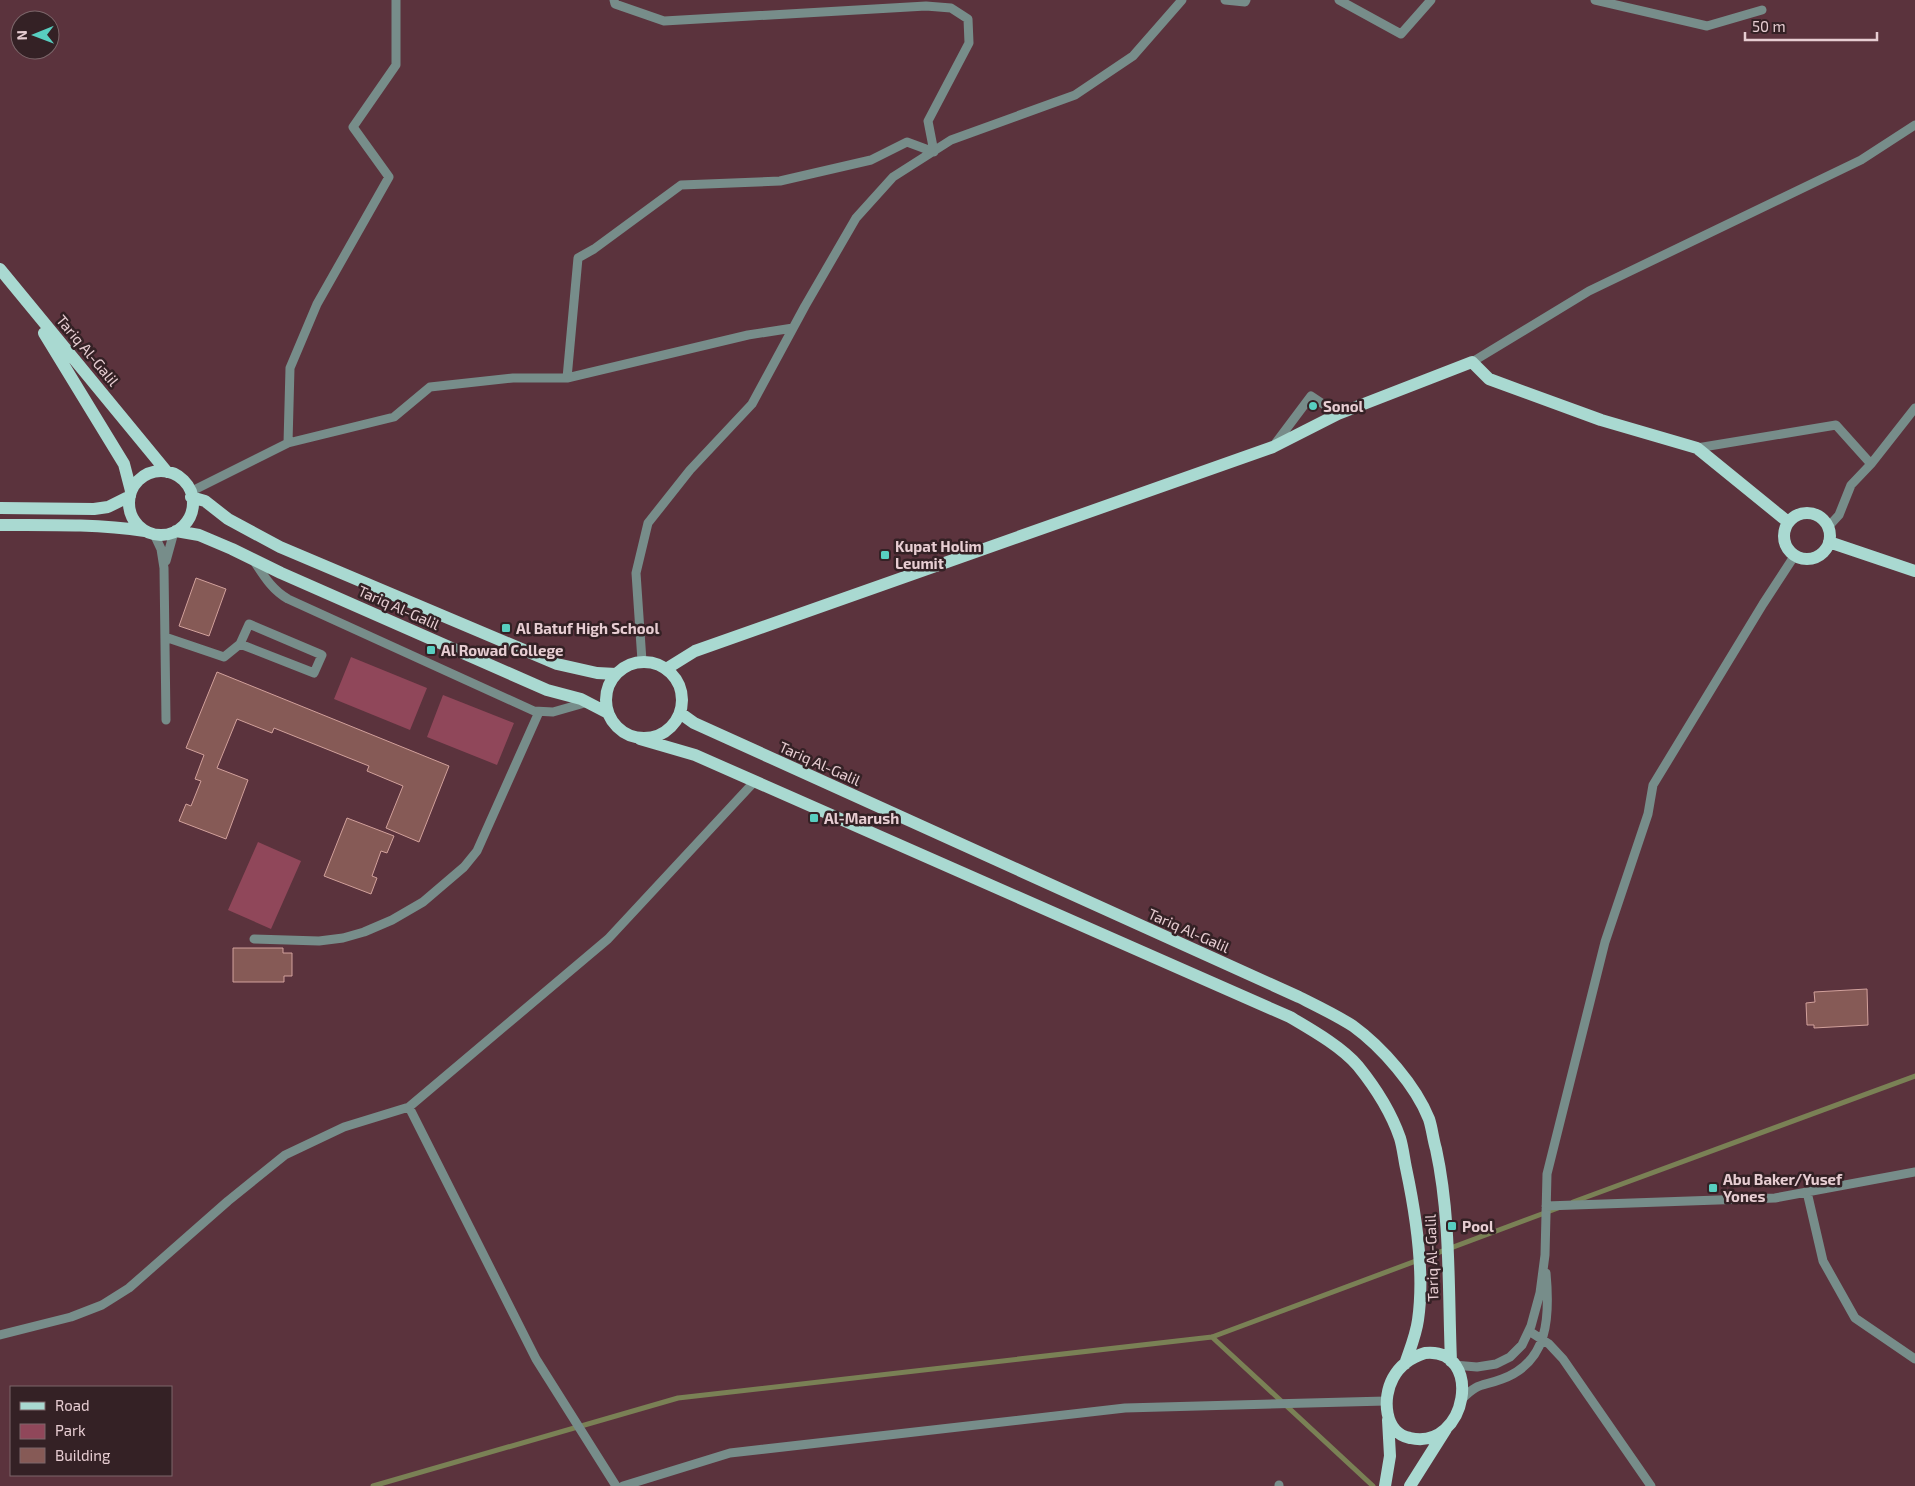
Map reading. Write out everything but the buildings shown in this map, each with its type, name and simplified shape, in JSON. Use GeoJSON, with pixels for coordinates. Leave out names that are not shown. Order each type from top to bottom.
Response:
{"type":"FeatureCollection","features":[{"type":"Feature","properties":{"kind":"main road","name":"Tariq Al-Galil"},"geometry":{"type":"LineString","coordinates":[[0,269],[167,472]]}},
{"type":"Feature","properties":{"kind":"main road","name":"Tariq Al-Galil"},"geometry":{"type":"LineString","coordinates":[[22,297],[124,464],[131,493]]}},
{"type":"Feature","properties":{"kind":"main road"},"geometry":{"type":"LineString","coordinates":[[666,668],[695,651],[1273,447],[1338,414],[1472,362],[1489,379],[1601,420],[1697,448],[1788,522]]}},
{"type":"Feature","properties":{"kind":"main road"},"geometry":{"type":"LineString","coordinates":[[0,525],[101,526],[160,536],[175,532],[188,520],[191,512],[191,494],[185,483],[177,476],[167,472],[156,472],[146,475],[137,482],[131,493],[130,512],[134,521],[149,533]]}},
{"type":"Feature","properties":{"kind":"main road"},"geometry":{"type":"LineString","coordinates":[[0,508],[94,509],[108,507],[131,493]]}},
{"type":"Feature","properties":{"kind":"main road","name":"Tariq Al-Galil"},"geometry":{"type":"LineString","coordinates":[[191,494],[205,501],[228,518],[280,547],[557,664],[597,673],[616,674]]}},
{"type":"Feature","properties":{"kind":"main road"},"geometry":{"type":"LineString","coordinates":[[1806,513],[1819,516],[1828,527],[1829,542],[1826,548],[1815,557],[1801,558],[1786,546],[1784,540],[1785,527],[1788,522],[1800,514],[1806,513]]}},
{"type":"Feature","properties":{"kind":"main road","name":"Tariq Al-Galil"},"geometry":{"type":"LineString","coordinates":[[175,532],[199,535],[547,690],[588,702],[608,713]]}},
{"type":"Feature","properties":{"kind":"main road"},"geometry":{"type":"LineString","coordinates":[[1829,542],[1915,571]]}},
{"type":"Feature","properties":{"kind":"main road"},"geometry":{"type":"LineString","coordinates":[[642,662],[655,663],[666,668],[675,677],[680,688],[682,700],[680,713],[674,724],[664,733],[653,738],[640,739],[627,735],[617,728],[605,705],[606,692],[611,680],[620,670],[630,664],[642,662]]}},
{"type":"Feature","properties":{"kind":"main road","name":"Tariq Al-Galil"},"geometry":{"type":"LineString","coordinates":[[680,713],[694,724],[1299,997],[1328,1011],[1353,1027],[1380,1050],[1409,1084],[1429,1120],[1442,1175],[1446,1214],[1453,1363]]}},
{"type":"Feature","properties":{"kind":"main road","name":"Tariq Al-Galil"},"geometry":{"type":"LineString","coordinates":[[640,739],[695,754],[1290,1017],[1321,1036],[1356,1064],[1381,1099],[1400,1138],[1410,1185],[1417,1233],[1420,1281],[1418,1319],[1405,1364]]}},
{"type":"Feature","properties":{"kind":"main road"},"geometry":{"type":"LineString","coordinates":[[1385,1486],[1390,1456],[1386,1401],[1392,1379],[1415,1356],[1431,1352],[1442,1355],[1453,1363],[1461,1380],[1462,1399],[1456,1416],[1410,1486]]}},
{"type":"Feature","properties":{"kind":"main road"},"geometry":{"type":"LineString","coordinates":[[1388,1417],[1395,1430],[1409,1438],[1429,1438],[1449,1425]]}},
{"type":"Feature","properties":{"kind":"street"},"geometry":{"type":"LineString","coordinates":[[288,443],[290,368],[316,304],[388,177],[353,127],[396,65],[396,0]]}},
{"type":"Feature","properties":{"kind":"street"},"geometry":{"type":"LineString","coordinates":[[614,0],[615,4],[664,21],[926,6],[951,8],[968,19],[969,43],[928,121],[934,152]]}},
{"type":"Feature","properties":{"kind":"street"},"geometry":{"type":"LineString","coordinates":[[642,662],[636,572],[648,523],[690,470],[752,404],[856,218],[893,178],[951,140],[1075,96],[1133,56],[1182,0]]}},
{"type":"Feature","properties":{"kind":"street"},"geometry":{"type":"LineString","coordinates":[[1225,0],[1245,2],[1246,0]]}},
{"type":"Feature","properties":{"kind":"street"},"geometry":{"type":"LineString","coordinates":[[1339,0],[1400,34],[1431,0]]}},
{"type":"Feature","properties":{"kind":"street"},"geometry":{"type":"LineString","coordinates":[[1595,0],[1707,26],[1762,10]]}},
{"type":"Feature","properties":{"kind":"street"},"geometry":{"type":"LineString","coordinates":[[1472,362],[1588,291],[1861,160],[1915,125]]}},
{"type":"Feature","properties":{"kind":"street"},"geometry":{"type":"LineString","coordinates":[[567,378],[578,258],[594,249],[681,185],[780,181],[871,160],[907,142],[934,152]]}},
{"type":"Feature","properties":{"kind":"street"},"geometry":{"type":"LineString","coordinates":[[191,494],[288,443],[394,417],[430,387],[513,378],[567,378],[748,335],[793,328]]}},
{"type":"Feature","properties":{"kind":"street"},"geometry":{"type":"LineString","coordinates":[[1273,447],[1311,396],[1338,414]]}},
{"type":"Feature","properties":{"kind":"street"},"geometry":{"type":"LineString","coordinates":[[1828,527],[1839,515],[1851,485],[1871,464],[1915,408]]}},
{"type":"Feature","properties":{"kind":"street"},"geometry":{"type":"LineString","coordinates":[[1697,448],[1836,425],[1871,464]]}},
{"type":"Feature","properties":{"kind":"street"},"geometry":{"type":"LineString","coordinates":[[164,568],[168,547],[175,532]]}},
{"type":"Feature","properties":{"kind":"street"},"geometry":{"type":"LineString","coordinates":[[149,533],[161,549],[164,568],[166,720]]}},
{"type":"Feature","properties":{"kind":"street"},"geometry":{"type":"LineString","coordinates":[[1453,1363],[1477,1367],[1496,1364],[1510,1357],[1522,1346],[1529,1332],[1540,1293],[1545,1255],[1547,1174],[1605,942],[1648,814],[1652,785],[1795,555]]}},
{"type":"Feature","properties":{"kind":"street"},"geometry":{"type":"LineString","coordinates":[[253,559],[272,587],[288,599],[539,712],[553,712],[588,702]]}},
{"type":"Feature","properties":{"kind":"street"},"geometry":{"type":"LineString","coordinates":[[165,637],[224,657],[240,644],[249,624],[322,655],[314,673],[240,644]]}},
{"type":"Feature","properties":{"kind":"street"},"geometry":{"type":"LineString","coordinates":[[254,939],[319,941],[344,938],[392,920],[423,902],[464,867],[477,851],[539,712]]}},
{"type":"Feature","properties":{"kind":"street"},"geometry":{"type":"LineString","coordinates":[[0,1335],[70,1317],[102,1305],[129,1288],[228,1202],[285,1156],[344,1127],[410,1107],[608,938],[755,781]]}},
{"type":"Feature","properties":{"kind":"street"},"geometry":{"type":"LineString","coordinates":[[410,1107],[536,1359],[616,1486]]}},
{"type":"Feature","properties":{"kind":"street"},"geometry":{"type":"LineString","coordinates":[[1546,1206],[1775,1198],[1915,1172]]}},
{"type":"Feature","properties":{"kind":"street"},"geometry":{"type":"LineString","coordinates":[[1808,1192],[1823,1261],[1855,1318],[1915,1359]]}},
{"type":"Feature","properties":{"kind":"street"},"geometry":{"type":"LineString","coordinates":[[1462,1399],[1481,1384],[1500,1380],[1514,1374],[1535,1357],[1542,1338],[1547,1311],[1548,1287],[1545,1255]]}},
{"type":"Feature","properties":{"kind":"street"},"geometry":{"type":"LineString","coordinates":[[1529,1332],[1542,1338],[1563,1359],[1651,1486]]}},
{"type":"Feature","properties":{"kind":"street"},"geometry":{"type":"LineString","coordinates":[[623,1486],[730,1452],[1125,1408],[1386,1401]]}},
{"type":"Feature","properties":{"kind":"green space"},"geometry":{"type":"Polygon","coordinates":[[[351,657],[427,688],[410,730],[334,699],[351,657]]]}},
{"type":"Feature","properties":{"kind":"green space"},"geometry":{"type":"Polygon","coordinates":[[[443,695],[514,723],[497,765],[427,737],[443,695]]]}},
{"type":"Feature","properties":{"kind":"green space"},"geometry":{"type":"Polygon","coordinates":[[[258,842],[301,861],[271,929],[228,910],[258,842]]]}},
{"type":"Feature","properties":{"kind":"waterway"},"geometry":{"type":"LineString","coordinates":[[1573,1202],[1915,1076]]}},
{"type":"Feature","properties":{"kind":"waterway"},"geometry":{"type":"LineString","coordinates":[[373,1486],[678,1398],[1212,1337],[1558,1208]]}},
{"type":"Feature","properties":{"kind":"waterway"},"geometry":{"type":"LineString","coordinates":[[1212,1337],[1373,1486]]}},
{"type":"Feature","properties":{"kind":"place","name":"Sonol"},"geometry":{"type":"Point","coordinates":[1313,406]}},
{"type":"Feature","properties":{"kind":"place","name":"Kupat Holim Leumit"},"geometry":{"type":"Point","coordinates":[885,555]}},
{"type":"Feature","properties":{"kind":"place","name":"Al Batuf High School"},"geometry":{"type":"Point","coordinates":[506,628]}},
{"type":"Feature","properties":{"kind":"place","name":"Al Rowad College"},"geometry":{"type":"Point","coordinates":[431,650]}},
{"type":"Feature","properties":{"kind":"place","name":"Al-Marush"},"geometry":{"type":"Point","coordinates":[814,818]}},
{"type":"Feature","properties":{"kind":"place","name":"Abu Baker/Yusef Yones"},"geometry":{"type":"Point","coordinates":[1713,1188]}},
{"type":"Feature","properties":{"kind":"place","name":"Pool"},"geometry":{"type":"Point","coordinates":[1452,1226]}}]}
